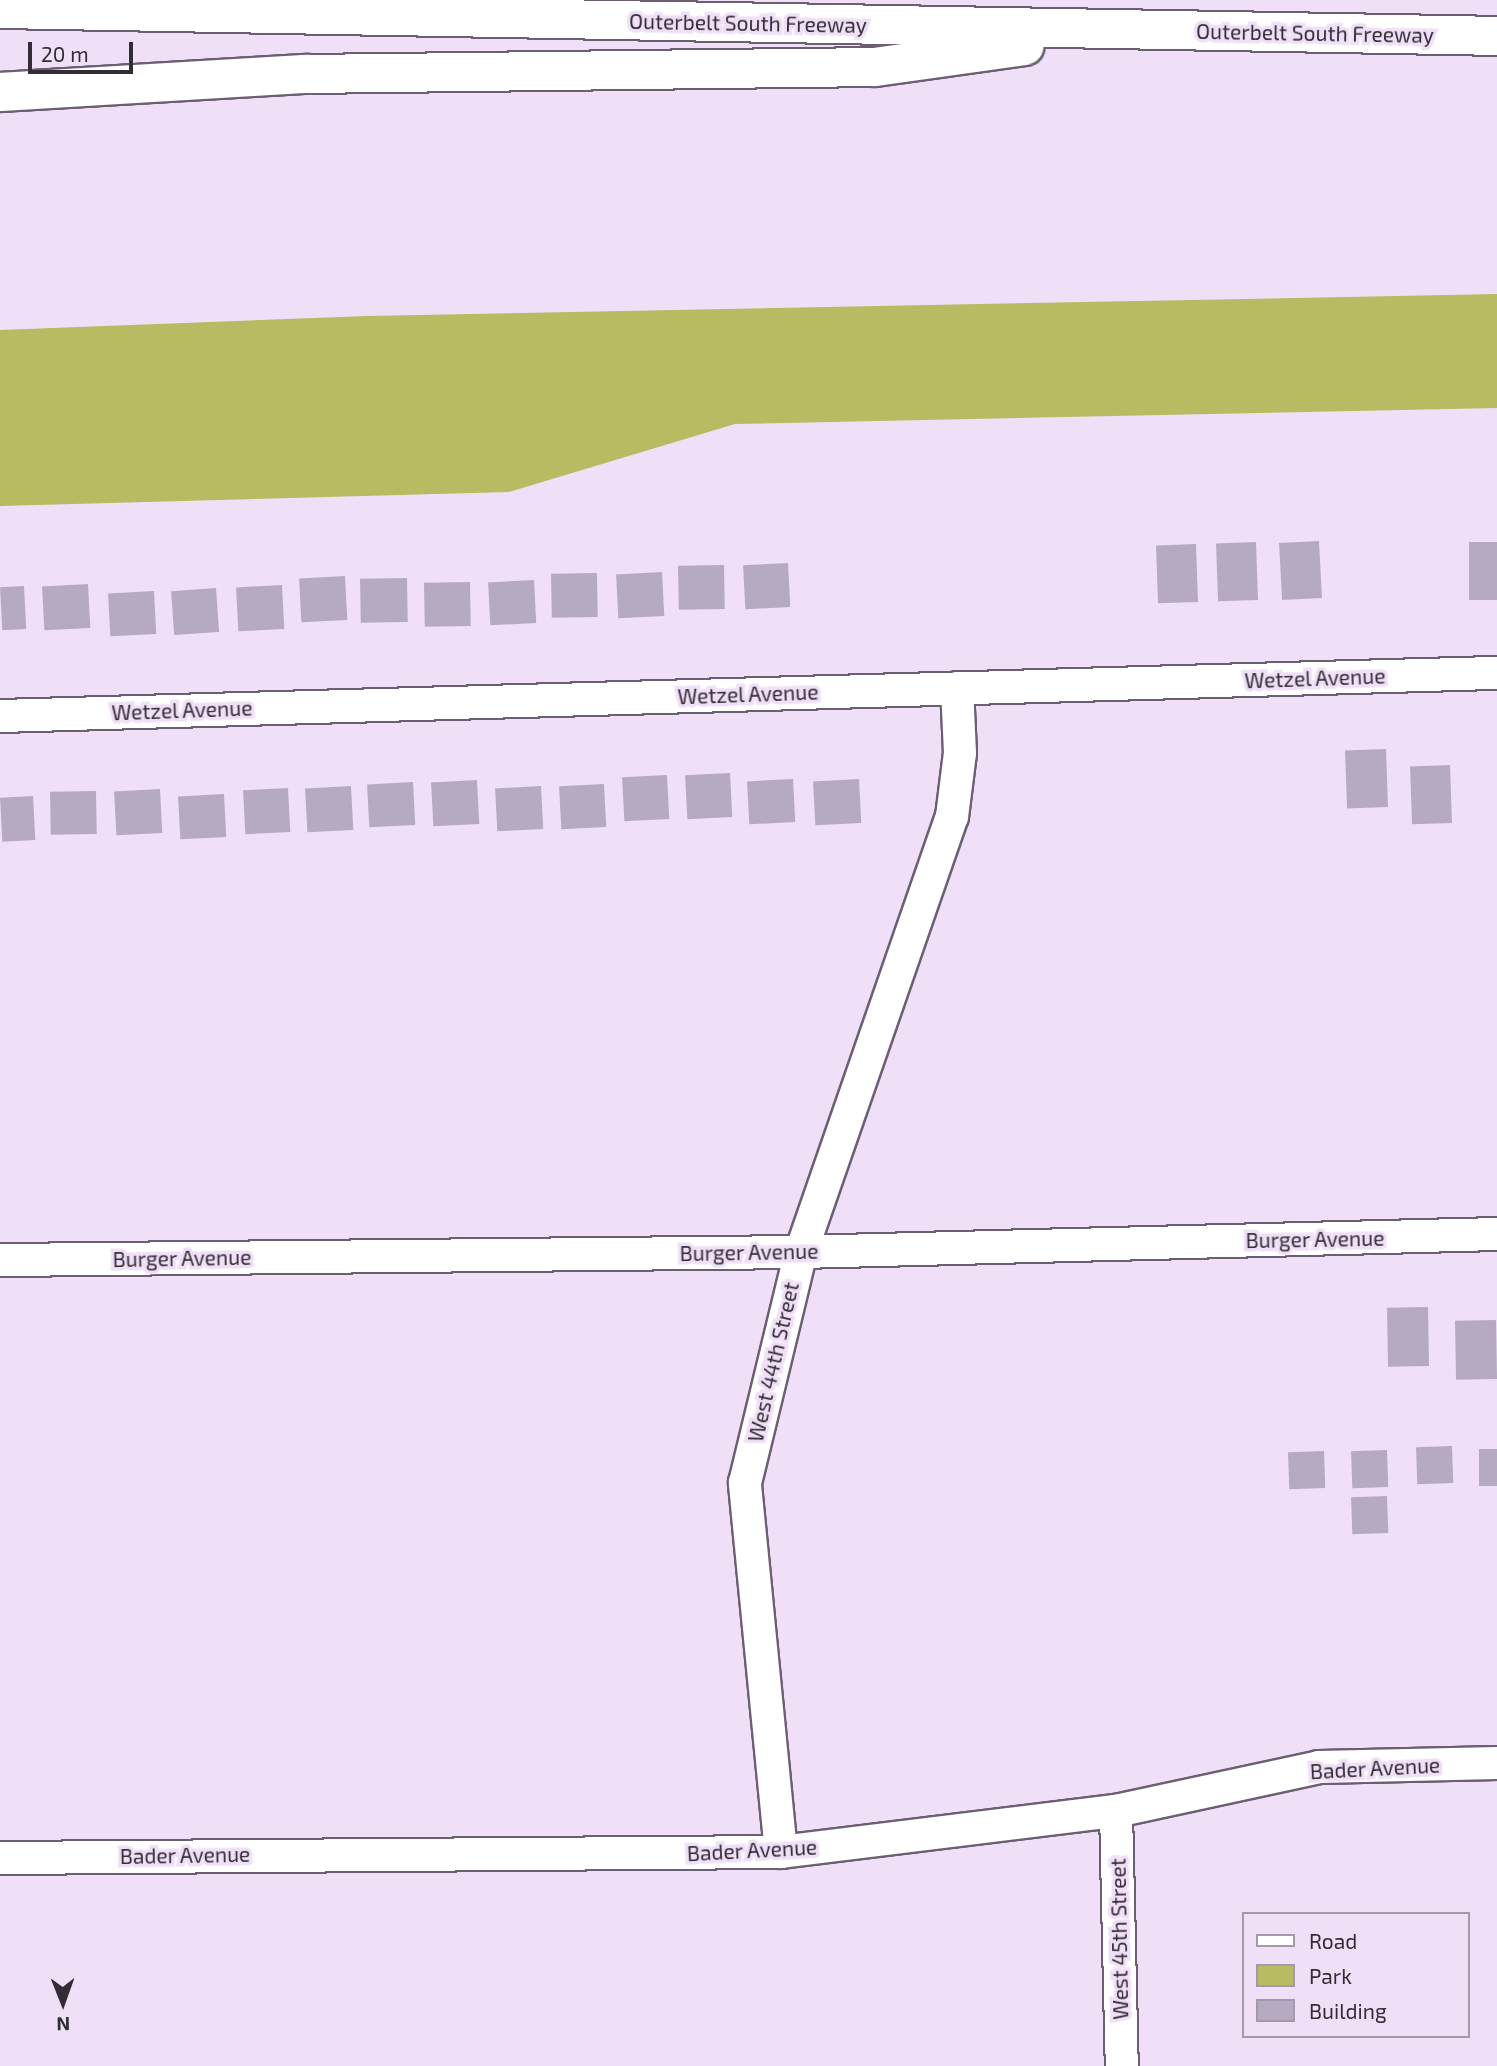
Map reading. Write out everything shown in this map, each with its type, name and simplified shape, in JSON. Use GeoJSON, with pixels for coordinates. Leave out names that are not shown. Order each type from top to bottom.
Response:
{"type":"FeatureCollection","features":[{"type":"Feature","properties":{"kind":"highway","name":"Outerbelt South Freeway"},"geometry":{"type":"LineString","coordinates":[[0,9],[1497,36]]}},
{"type":"Feature","properties":{"kind":"highway"},"geometry":{"type":"LineString","coordinates":[[0,92],[305,74],[875,67],[1051,42],[1195,32]]}},
{"type":"Feature","properties":{"kind":"street","name":"Wetzel Avenue"},"geometry":{"type":"LineString","coordinates":[[0,716],[1497,673]]}},
{"type":"Feature","properties":{"kind":"street","name":"West 44th Street"},"geometry":{"type":"LineString","coordinates":[[780,1852],[745,1483],[800,1252],[952,817],[960,753],[957,688]]}},
{"type":"Feature","properties":{"kind":"street","name":"Burger Avenue"},"geometry":{"type":"LineString","coordinates":[[0,1260],[800,1252],[1497,1234]]}},
{"type":"Feature","properties":{"kind":"street","name":"Bader Avenue"},"geometry":{"type":"LineString","coordinates":[[0,1858],[780,1852],[1116,1811],[1319,1767],[1497,1763]]}},
{"type":"Feature","properties":{"kind":"street","name":"West 45th Street"},"geometry":{"type":"LineString","coordinates":[[1116,1811],[1122,2066]]}},
{"type":"Feature","properties":{"kind":"green space"},"geometry":{"type":"Polygon","coordinates":[[[1497,294],[1497,408],[735,424],[509,492],[0,506],[0,330],[367,316],[1497,294]]]}},
{"type":"Feature","properties":{"kind":"building"},"geometry":{"type":"Polygon","coordinates":[[[1319,541],[1322,598],[1282,600],[1279,543],[1319,541]]]}},
{"type":"Feature","properties":{"kind":"building"},"geometry":{"type":"Polygon","coordinates":[[[1256,542],[1258,600],[1218,601],[1216,543],[1256,542]]]}},
{"type":"Feature","properties":{"kind":"building"},"geometry":{"type":"Polygon","coordinates":[[[1469,542],[1497,542],[1497,600],[1469,600],[1469,542]]]}},
{"type":"Feature","properties":{"kind":"building"},"geometry":{"type":"Polygon","coordinates":[[[1196,544],[1198,602],[1158,603],[1156,545],[1196,544]]]}},
{"type":"Feature","properties":{"kind":"building"},"geometry":{"type":"Polygon","coordinates":[[[788,563],[790,607],[745,609],[743,565],[788,563]]]}},
{"type":"Feature","properties":{"kind":"building"},"geometry":{"type":"Polygon","coordinates":[[[724,565],[725,609],[679,610],[678,566],[724,565]]]}},
{"type":"Feature","properties":{"kind":"building"},"geometry":{"type":"Polygon","coordinates":[[[662,572],[664,616],[618,618],[616,574],[662,572]]]}},
{"type":"Feature","properties":{"kind":"building"},"geometry":{"type":"Polygon","coordinates":[[[597,573],[598,617],[552,618],[551,574],[597,573]]]}},
{"type":"Feature","properties":{"kind":"building"},"geometry":{"type":"Polygon","coordinates":[[[345,576],[347,620],[301,622],[299,578],[345,576]]]}},
{"type":"Feature","properties":{"kind":"building"},"geometry":{"type":"Polygon","coordinates":[[[407,578],[408,622],[361,623],[360,579],[407,578]]]}},
{"type":"Feature","properties":{"kind":"building"},"geometry":{"type":"Polygon","coordinates":[[[534,580],[536,623],[490,625],[488,582],[534,580]]]}},
{"type":"Feature","properties":{"kind":"building"},"geometry":{"type":"Polygon","coordinates":[[[470,582],[471,626],[425,627],[424,583],[470,582]]]}},
{"type":"Feature","properties":{"kind":"building"},"geometry":{"type":"Polygon","coordinates":[[[88,584],[90,628],[44,630],[42,586],[88,584]]]}},
{"type":"Feature","properties":{"kind":"building"},"geometry":{"type":"Polygon","coordinates":[[[282,585],[284,629],[238,631],[236,587],[282,585]]]}},
{"type":"Feature","properties":{"kind":"building"},"geometry":{"type":"Polygon","coordinates":[[[24,586],[26,629],[2,630],[0,587],[24,586]]]}},
{"type":"Feature","properties":{"kind":"building"},"geometry":{"type":"Polygon","coordinates":[[[216,588],[219,632],[174,635],[171,591],[216,588]]]}},
{"type":"Feature","properties":{"kind":"building"},"geometry":{"type":"Polygon","coordinates":[[[154,591],[156,634],[110,636],[108,593],[154,591]]]}},
{"type":"Feature","properties":{"kind":"building"},"geometry":{"type":"Polygon","coordinates":[[[1386,749],[1388,807],[1347,808],[1345,750],[1386,749]]]}},
{"type":"Feature","properties":{"kind":"building"},"geometry":{"type":"Polygon","coordinates":[[[1450,765],[1452,823],[1412,824],[1410,766],[1450,765]]]}},
{"type":"Feature","properties":{"kind":"building"},"geometry":{"type":"Polygon","coordinates":[[[730,773],[732,817],[687,819],[685,775],[730,773]]]}},
{"type":"Feature","properties":{"kind":"building"},"geometry":{"type":"Polygon","coordinates":[[[667,775],[669,819],[624,821],[622,777],[667,775]]]}},
{"type":"Feature","properties":{"kind":"building"},"geometry":{"type":"Polygon","coordinates":[[[793,779],[795,822],[749,824],[747,781],[793,779]]]}},
{"type":"Feature","properties":{"kind":"building"},"geometry":{"type":"Polygon","coordinates":[[[859,779],[861,823],[815,825],[813,781],[859,779]]]}},
{"type":"Feature","properties":{"kind":"building"},"geometry":{"type":"Polygon","coordinates":[[[477,780],[479,824],[433,826],[431,782],[477,780]]]}},
{"type":"Feature","properties":{"kind":"building"},"geometry":{"type":"Polygon","coordinates":[[[413,782],[415,825],[369,827],[367,784],[413,782]]]}},
{"type":"Feature","properties":{"kind":"building"},"geometry":{"type":"Polygon","coordinates":[[[604,784],[606,827],[561,829],[559,786],[604,784]]]}},
{"type":"Feature","properties":{"kind":"building"},"geometry":{"type":"Polygon","coordinates":[[[351,786],[353,830],[307,832],[305,788],[351,786]]]}},
{"type":"Feature","properties":{"kind":"building"},"geometry":{"type":"Polygon","coordinates":[[[541,786],[543,829],[497,831],[495,788],[541,786]]]}},
{"type":"Feature","properties":{"kind":"building"},"geometry":{"type":"Polygon","coordinates":[[[288,788],[290,832],[245,834],[243,790],[288,788]]]}},
{"type":"Feature","properties":{"kind":"building"},"geometry":{"type":"Polygon","coordinates":[[[160,789],[162,833],[116,835],[114,791],[160,789]]]}},
{"type":"Feature","properties":{"kind":"building"},"geometry":{"type":"Polygon","coordinates":[[[96,791],[97,834],[51,835],[50,792],[96,791]]]}},
{"type":"Feature","properties":{"kind":"building"},"geometry":{"type":"Polygon","coordinates":[[[224,794],[226,837],[180,839],[178,796],[224,794]]]}},
{"type":"Feature","properties":{"kind":"building"},"geometry":{"type":"Polygon","coordinates":[[[33,796],[35,840],[2,842],[0,798],[33,796]]]}},
{"type":"Feature","properties":{"kind":"building"},"geometry":{"type":"Polygon","coordinates":[[[1428,1307],[1429,1366],[1388,1367],[1387,1308],[1428,1307]]]}},
{"type":"Feature","properties":{"kind":"building"},"geometry":{"type":"Polygon","coordinates":[[[1496,1320],[1497,1379],[1456,1380],[1455,1321],[1496,1320]]]}},
{"type":"Feature","properties":{"kind":"building"},"geometry":{"type":"Polygon","coordinates":[[[1452,1446],[1453,1483],[1417,1484],[1416,1447],[1452,1446]]]}},
{"type":"Feature","properties":{"kind":"building"},"geometry":{"type":"Polygon","coordinates":[[[1479,1449],[1497,1449],[1497,1486],[1479,1486],[1479,1449]]]}},
{"type":"Feature","properties":{"kind":"building"},"geometry":{"type":"Polygon","coordinates":[[[1387,1450],[1388,1487],[1352,1488],[1351,1451],[1387,1450]]]}},
{"type":"Feature","properties":{"kind":"building"},"geometry":{"type":"Polygon","coordinates":[[[1324,1451],[1325,1488],[1289,1489],[1288,1452],[1324,1451]]]}},
{"type":"Feature","properties":{"kind":"building"},"geometry":{"type":"Polygon","coordinates":[[[1387,1496],[1388,1533],[1352,1534],[1351,1497],[1387,1496]]]}}]}
